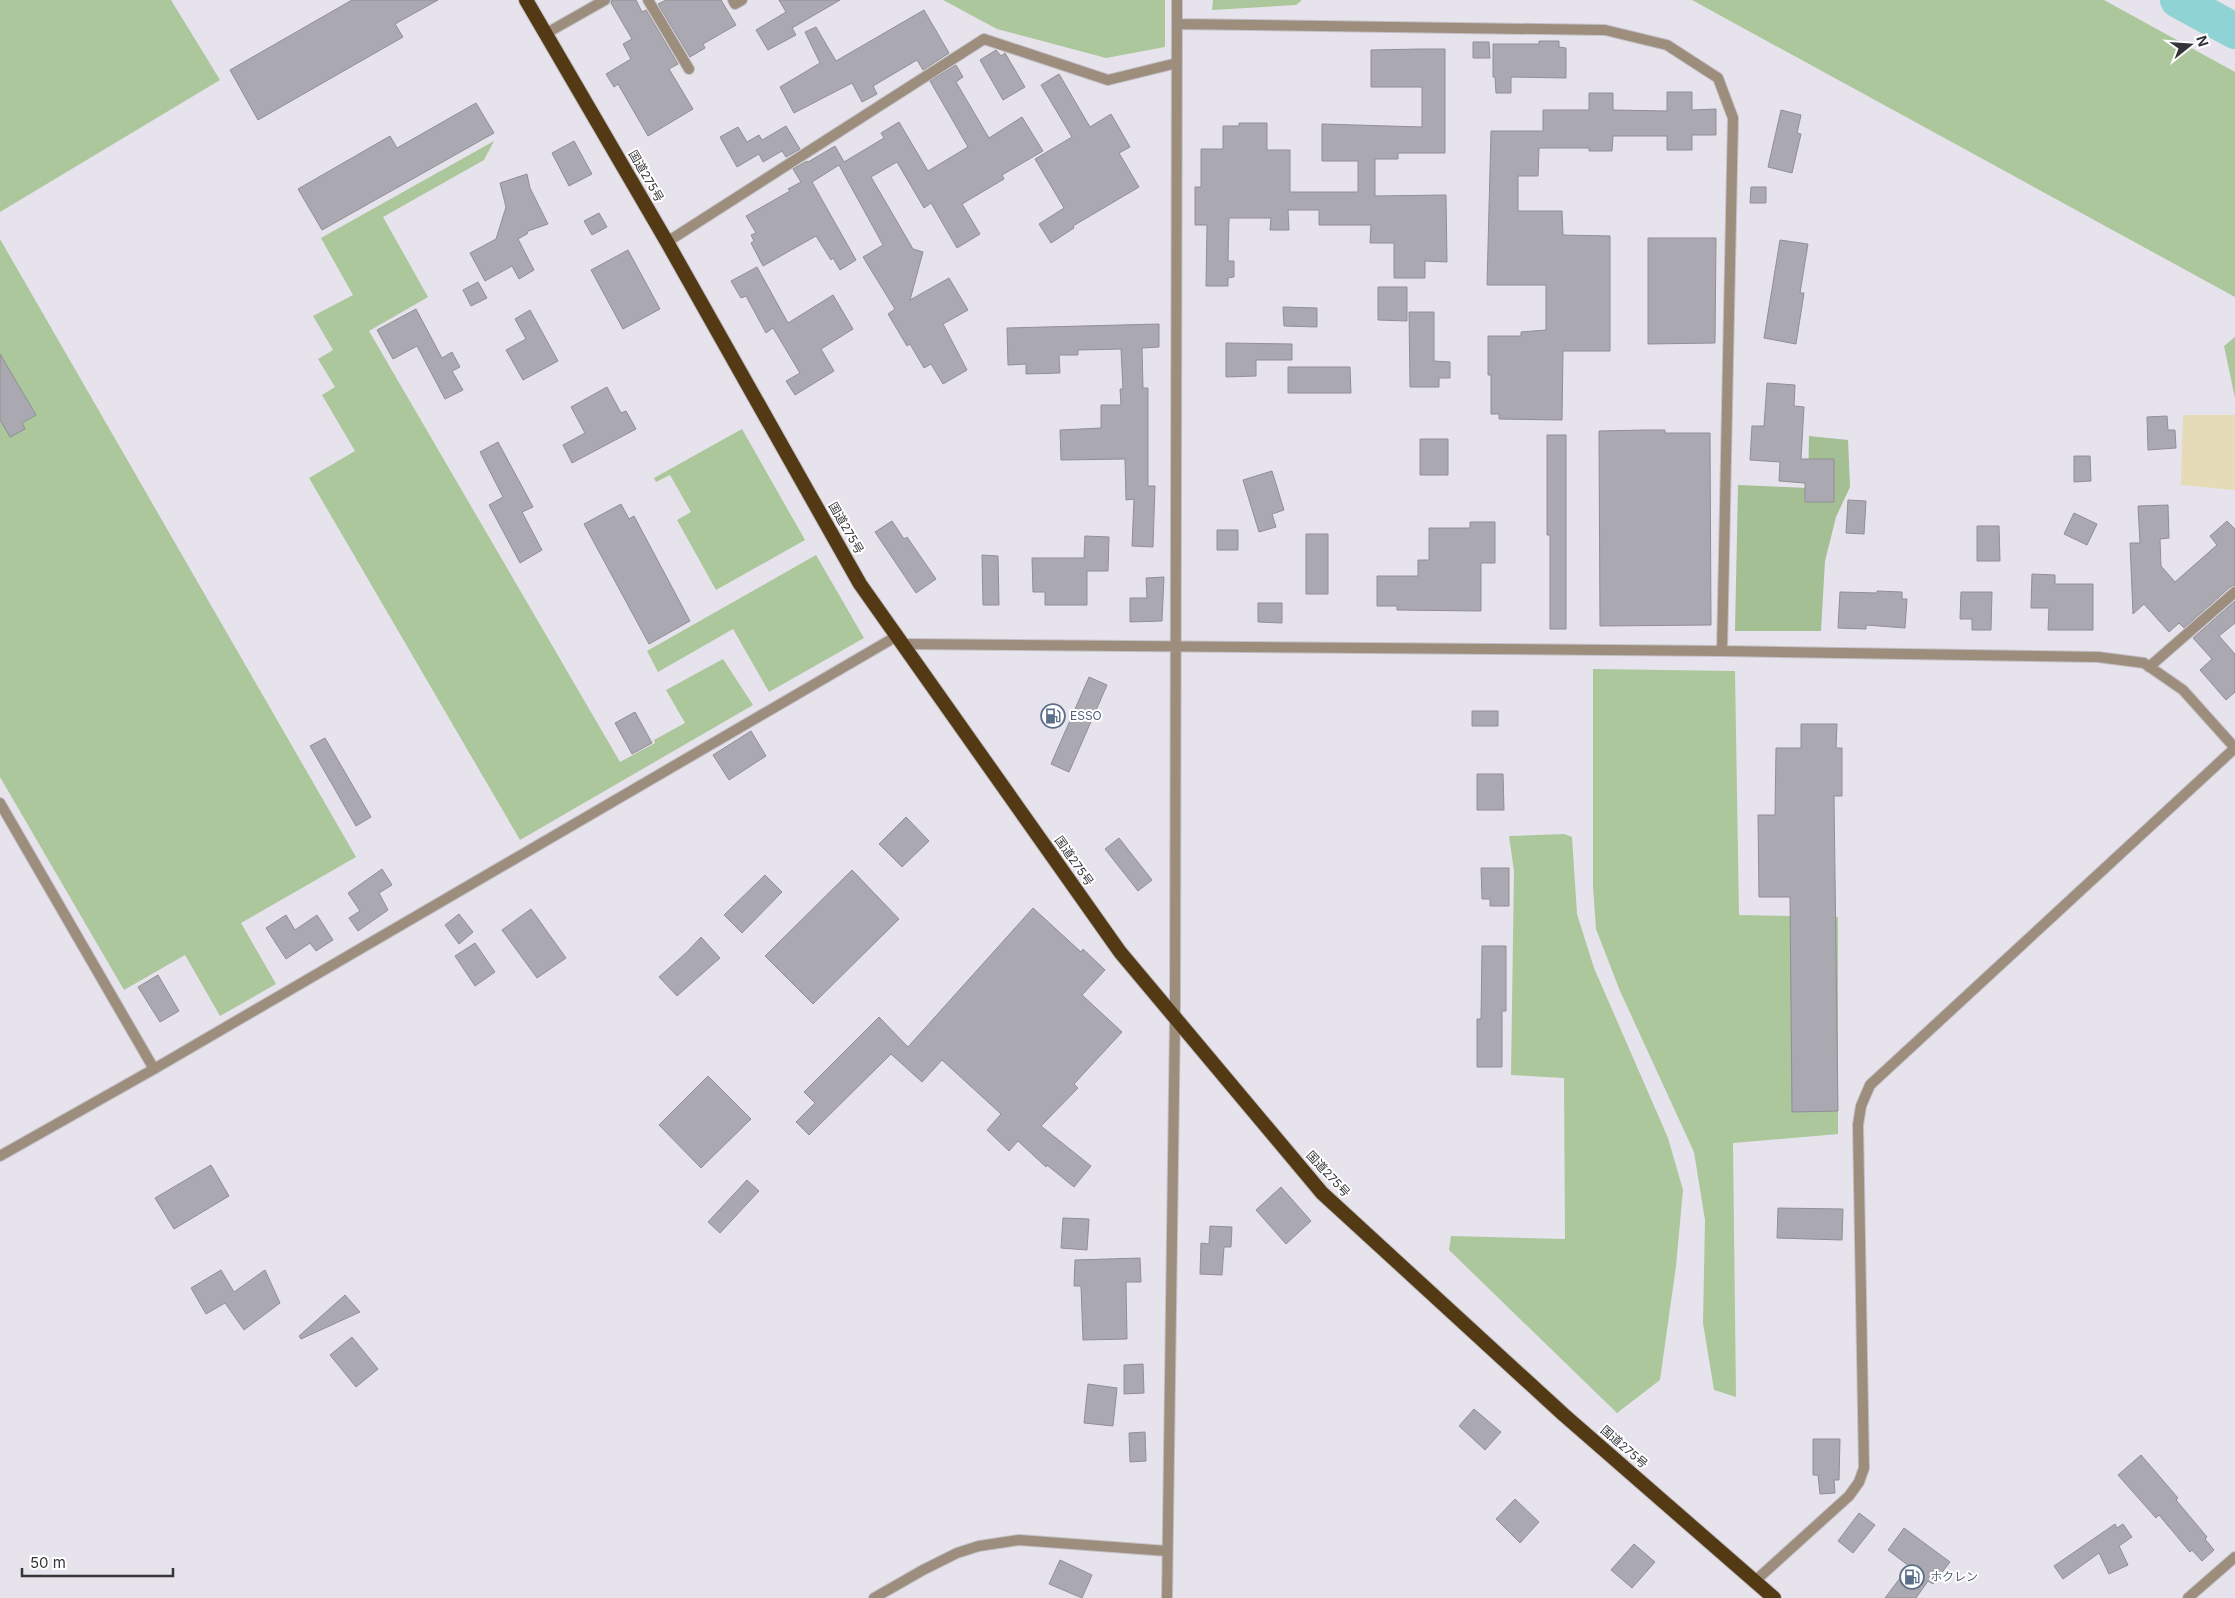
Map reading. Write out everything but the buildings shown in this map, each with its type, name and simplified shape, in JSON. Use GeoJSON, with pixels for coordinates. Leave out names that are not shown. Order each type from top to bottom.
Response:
{"type":"FeatureCollection","features":[{"type":"Feature","properties":{"kind":"highway","name":"国道275号"},"geometry":{"type":"LineString","coordinates":[[526,0],[667,242],[860,584],[1120,952],[1322,1193],[1564,1415],[1774,1598]]}},
{"type":"Feature","properties":{"kind":"street"},"geometry":{"type":"LineString","coordinates":[[546,34],[605,0]]}},
{"type":"Feature","properties":{"kind":"street"},"geometry":{"type":"LineString","coordinates":[[648,0],[689,69]]}},
{"type":"Feature","properties":{"kind":"street"},"geometry":{"type":"LineString","coordinates":[[733,0],[735,4],[742,0]]}},
{"type":"Feature","properties":{"kind":"street"},"geometry":{"type":"LineString","coordinates":[[1166,1598],[1175,1017],[1177,0]]}},
{"type":"Feature","properties":{"kind":"street"},"geometry":{"type":"LineString","coordinates":[[1177,24],[1605,30],[1667,45],[1718,78],[1733,118],[1722,651]]}},
{"type":"Feature","properties":{"kind":"street"},"geometry":{"type":"LineString","coordinates":[[667,242],[984,39],[1108,80],[1177,63]]}},
{"type":"Feature","properties":{"kind":"street"},"geometry":{"type":"LineString","coordinates":[[2149,667],[2235,592]]}},
{"type":"Feature","properties":{"kind":"street"},"geometry":{"type":"LineString","coordinates":[[0,1156],[900,640],[1176,646],[1722,651],[2098,657],[2144,663],[2183,690],[2235,748],[1870,1085],[1860,1106],[1858,1125],[1864,1468],[1859,1482],[1849,1496],[1755,1581]]}},
{"type":"Feature","properties":{"kind":"street"},"geometry":{"type":"LineString","coordinates":[[0,803],[154,1069]]}},
{"type":"Feature","properties":{"kind":"street"},"geometry":{"type":"LineString","coordinates":[[874,1598],[922,1570],[957,1553],[980,1546],[1019,1540],[1167,1551]]}},
{"type":"Feature","properties":{"kind":"street"},"geometry":{"type":"LineString","coordinates":[[2188,1598],[2235,1556]]}},
{"type":"Feature","properties":{"kind":"green space"},"geometry":{"type":"Polygon","coordinates":[[[0,0],[171,0],[220,80],[0,212],[0,0]]]}},
{"type":"Feature","properties":{"kind":"green space"},"geometry":{"type":"Polygon","coordinates":[[[943,0],[1165,0],[1165,47],[1106,58],[997,29],[943,0]]]}},
{"type":"Feature","properties":{"kind":"green space"},"geometry":{"type":"Polygon","coordinates":[[[1213,0],[1302,0],[1296,5],[1212,10],[1213,0]]]}},
{"type":"Feature","properties":{"kind":"green space"},"geometry":{"type":"Polygon","coordinates":[[[1692,0],[2104,0],[2235,72],[2235,297],[1692,0]]]}},
{"type":"Feature","properties":{"kind":"green space"},"geometry":{"type":"Polygon","coordinates":[[[494,141],[484,160],[383,217],[428,297],[369,331],[620,762],[655,743],[654,740],[685,723],[666,690],[723,659],[753,705],[520,840],[309,478],[355,451],[322,395],[335,387],[318,359],[333,350],[313,316],[353,295],[321,238],[494,141]]]}},
{"type":"Feature","properties":{"kind":"green space"},"geometry":{"type":"Polygon","coordinates":[[[0,239],[356,857],[241,923],[276,984],[220,1016],[185,955],[124,990],[0,777],[0,239]]]}},
{"type":"Feature","properties":{"kind":"green space"},"geometry":{"type":"Polygon","coordinates":[[[2235,337],[2235,398],[2224,346],[2235,337]]]}},
{"type":"Feature","properties":{"kind":"green space"},"geometry":{"type":"Polygon","coordinates":[[[742,429],[805,540],[716,590],[677,520],[691,512],[670,475],[656,482],[654,478],[742,429]]]}},
{"type":"Feature","properties":{"kind":"green space"},"geometry":{"type":"Polygon","coordinates":[[[1809,436],[1848,440],[1850,487],[1836,517],[1825,561],[1821,631],[1735,631],[1738,485],[1808,488],[1809,436]]]}},
{"type":"Feature","properties":{"kind":"green space"},"geometry":{"type":"Polygon","coordinates":[[[816,555],[864,638],[769,692],[733,629],[658,672],[647,651],[816,555]]]}},
{"type":"Feature","properties":{"kind":"green space"},"geometry":{"type":"Polygon","coordinates":[[[1593,669],[1735,671],[1739,915],[1838,917],[1838,1134],[1733,1143],[1736,1397],[1714,1390],[1703,1323],[1705,1220],[1694,1152],[1620,991],[1596,929],[1593,887],[1593,669]]]}},
{"type":"Feature","properties":{"kind":"green space"},"geometry":{"type":"Polygon","coordinates":[[[1564,834],[1572,837],[1577,914],[1594,968],[1668,1138],[1683,1190],[1676,1266],[1660,1380],[1617,1413],[1449,1250],[1451,1236],[1565,1239],[1564,1078],[1511,1075],[1514,871],[1509,836],[1564,834]]]}},
{"type":"Feature","properties":{"kind":"sand"},"geometry":{"type":"Polygon","coordinates":[[[2183,415],[2235,415],[2235,490],[2181,485],[2183,415]]]}},
{"type":"Feature","properties":{"kind":"waterway"},"geometry":{"type":"LineString","coordinates":[[2178,0],[2235,31]]}},
{"type":"Feature","properties":{"kind":"place","name":"ESSO"},"geometry":{"type":"Point","coordinates":[1053,716]}},
{"type":"Feature","properties":{"kind":"place","name":"ホクレン"},"geometry":{"type":"Point","coordinates":[1912,1577]}}]}
